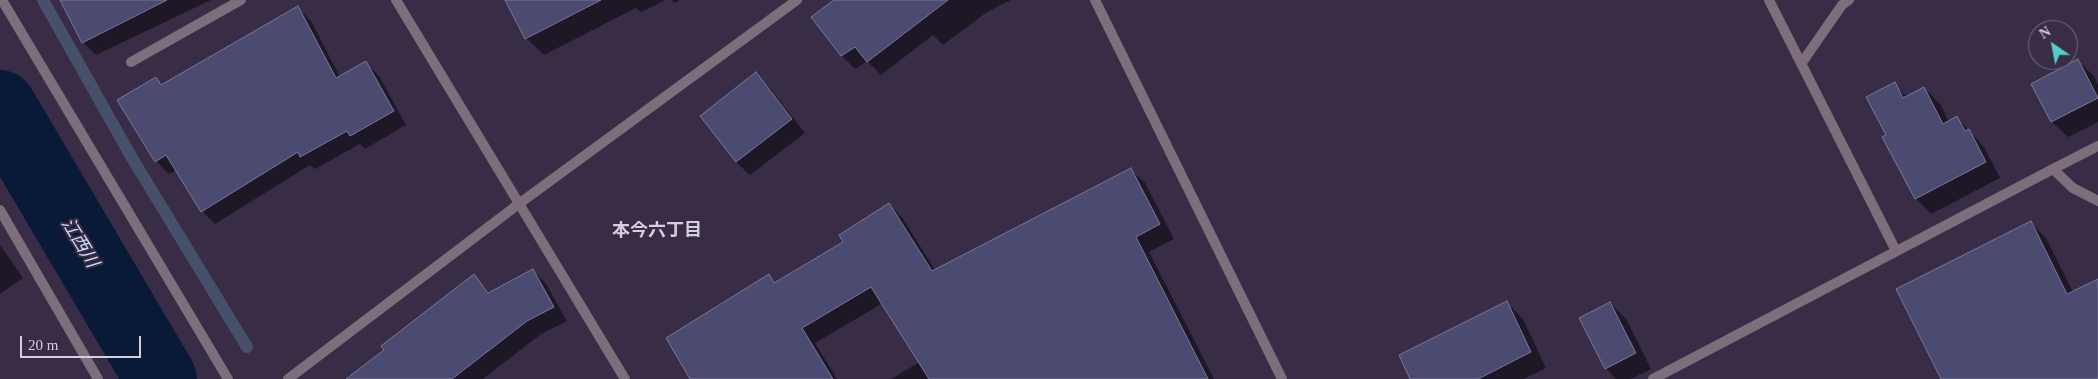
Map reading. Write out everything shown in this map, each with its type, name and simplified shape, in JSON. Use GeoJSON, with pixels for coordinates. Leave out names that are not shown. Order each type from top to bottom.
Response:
{"type":"FeatureCollection","features":[{"type":"Feature","properties":{"kind":"street"},"geometry":{"type":"LineString","coordinates":[[2,0],[228,379]]}},
{"type":"Feature","properties":{"kind":"street"},"geometry":{"type":"LineString","coordinates":[[131,62],[240,0]]}},
{"type":"Feature","properties":{"kind":"street"},"geometry":{"type":"LineString","coordinates":[[396,0],[625,379]]}},
{"type":"Feature","properties":{"kind":"street"},"geometry":{"type":"LineString","coordinates":[[288,379],[520,203],[797,0]]}},
{"type":"Feature","properties":{"kind":"street"},"geometry":{"type":"LineString","coordinates":[[1095,0],[1282,379]]}},
{"type":"Feature","properties":{"kind":"street"},"geometry":{"type":"LineString","coordinates":[[1769,0],[1896,252]]}},
{"type":"Feature","properties":{"kind":"street"},"geometry":{"type":"LineString","coordinates":[[1801,64],[1842,4],[1849,0]]}},
{"type":"Feature","properties":{"kind":"street"},"geometry":{"type":"LineString","coordinates":[[1653,379],[2098,146]]}},
{"type":"Feature","properties":{"kind":"street"},"geometry":{"type":"LineString","coordinates":[[2053,169],[2073,188],[2098,202]]}},
{"type":"Feature","properties":{"kind":"street"},"geometry":{"type":"LineString","coordinates":[[0,210],[98,379]]}},
{"type":"Feature","properties":{"kind":"building"},"geometry":{"type":"Polygon","coordinates":[[[60,0],[167,0],[82,43],[60,0]]]}},
{"type":"Feature","properties":{"kind":"building"},"geometry":{"type":"Polygon","coordinates":[[[505,0],[601,0],[525,39],[505,0]]]}},
{"type":"Feature","properties":{"kind":"building"},"geometry":{"type":"Polygon","coordinates":[[[834,0],[948,0],[867,62],[855,47],[841,56],[811,17],[834,0]]]}},
{"type":"Feature","properties":{"kind":"building"},"geometry":{"type":"Polygon","coordinates":[[[298,6],[336,78],[366,61],[394,111],[350,136],[347,131],[300,157],[298,152],[201,212],[166,155],[155,162],[117,100],[156,77],[161,85],[298,6]]]}},
{"type":"Feature","properties":{"kind":"building"},"geometry":{"type":"Polygon","coordinates":[[[2078,59],[2098,98],[2051,122],[2031,84],[2057,70],[2078,70],[2078,59]]]}},
{"type":"Feature","properties":{"kind":"building"},"geometry":{"type":"Polygon","coordinates":[[[756,72],[792,119],[736,162],[700,116],[756,72]]]}},
{"type":"Feature","properties":{"kind":"building"},"geometry":{"type":"Polygon","coordinates":[[[1895,82],[1903,98],[1924,87],[1943,124],[1957,116],[1965,131],[1969,129],[1986,162],[1915,199],[1882,137],[1886,135],[1866,97],[1895,82]]]}},
{"type":"Feature","properties":{"kind":"building"},"geometry":{"type":"Polygon","coordinates":[[[1131,168],[1160,224],[1136,237],[1208,379],[929,379],[871,287],[802,328],[833,379],[690,379],[666,338],[769,274],[774,283],[843,242],[839,235],[889,203],[932,271],[1131,168]]]}},
{"type":"Feature","properties":{"kind":"building"},"geometry":{"type":"Polygon","coordinates":[[[2031,221],[2067,294],[2098,279],[2098,379],[1941,379],[1896,289],[2031,221]]]}},
{"type":"Feature","properties":{"kind":"building"},"geometry":{"type":"Polygon","coordinates":[[[533,269],[554,307],[527,321],[452,379],[346,379],[384,350],[381,346],[474,274],[488,293],[533,269]]]}},
{"type":"Feature","properties":{"kind":"building"},"geometry":{"type":"Polygon","coordinates":[[[1507,301],[1531,352],[1478,379],[1410,379],[1399,355],[1507,301]]]}},
{"type":"Feature","properties":{"kind":"building"},"geometry":{"type":"Polygon","coordinates":[[[1610,302],[1636,353],[1605,369],[1579,318],[1610,302]]]}},
{"type":"Feature","properties":{"kind":"waterway"},"geometry":{"type":"LineString","coordinates":[[43,0],[132,158],[247,347]]}},
{"type":"Feature","properties":{"kind":"waterway","name":"江西川"},"geometry":{"type":"LineString","coordinates":[[0,106],[161,379]]}},
{"type":"Feature","properties":{"kind":"district","name":"本今六丁目"},"geometry":{"type":"Point","coordinates":[657,229]}}]}
